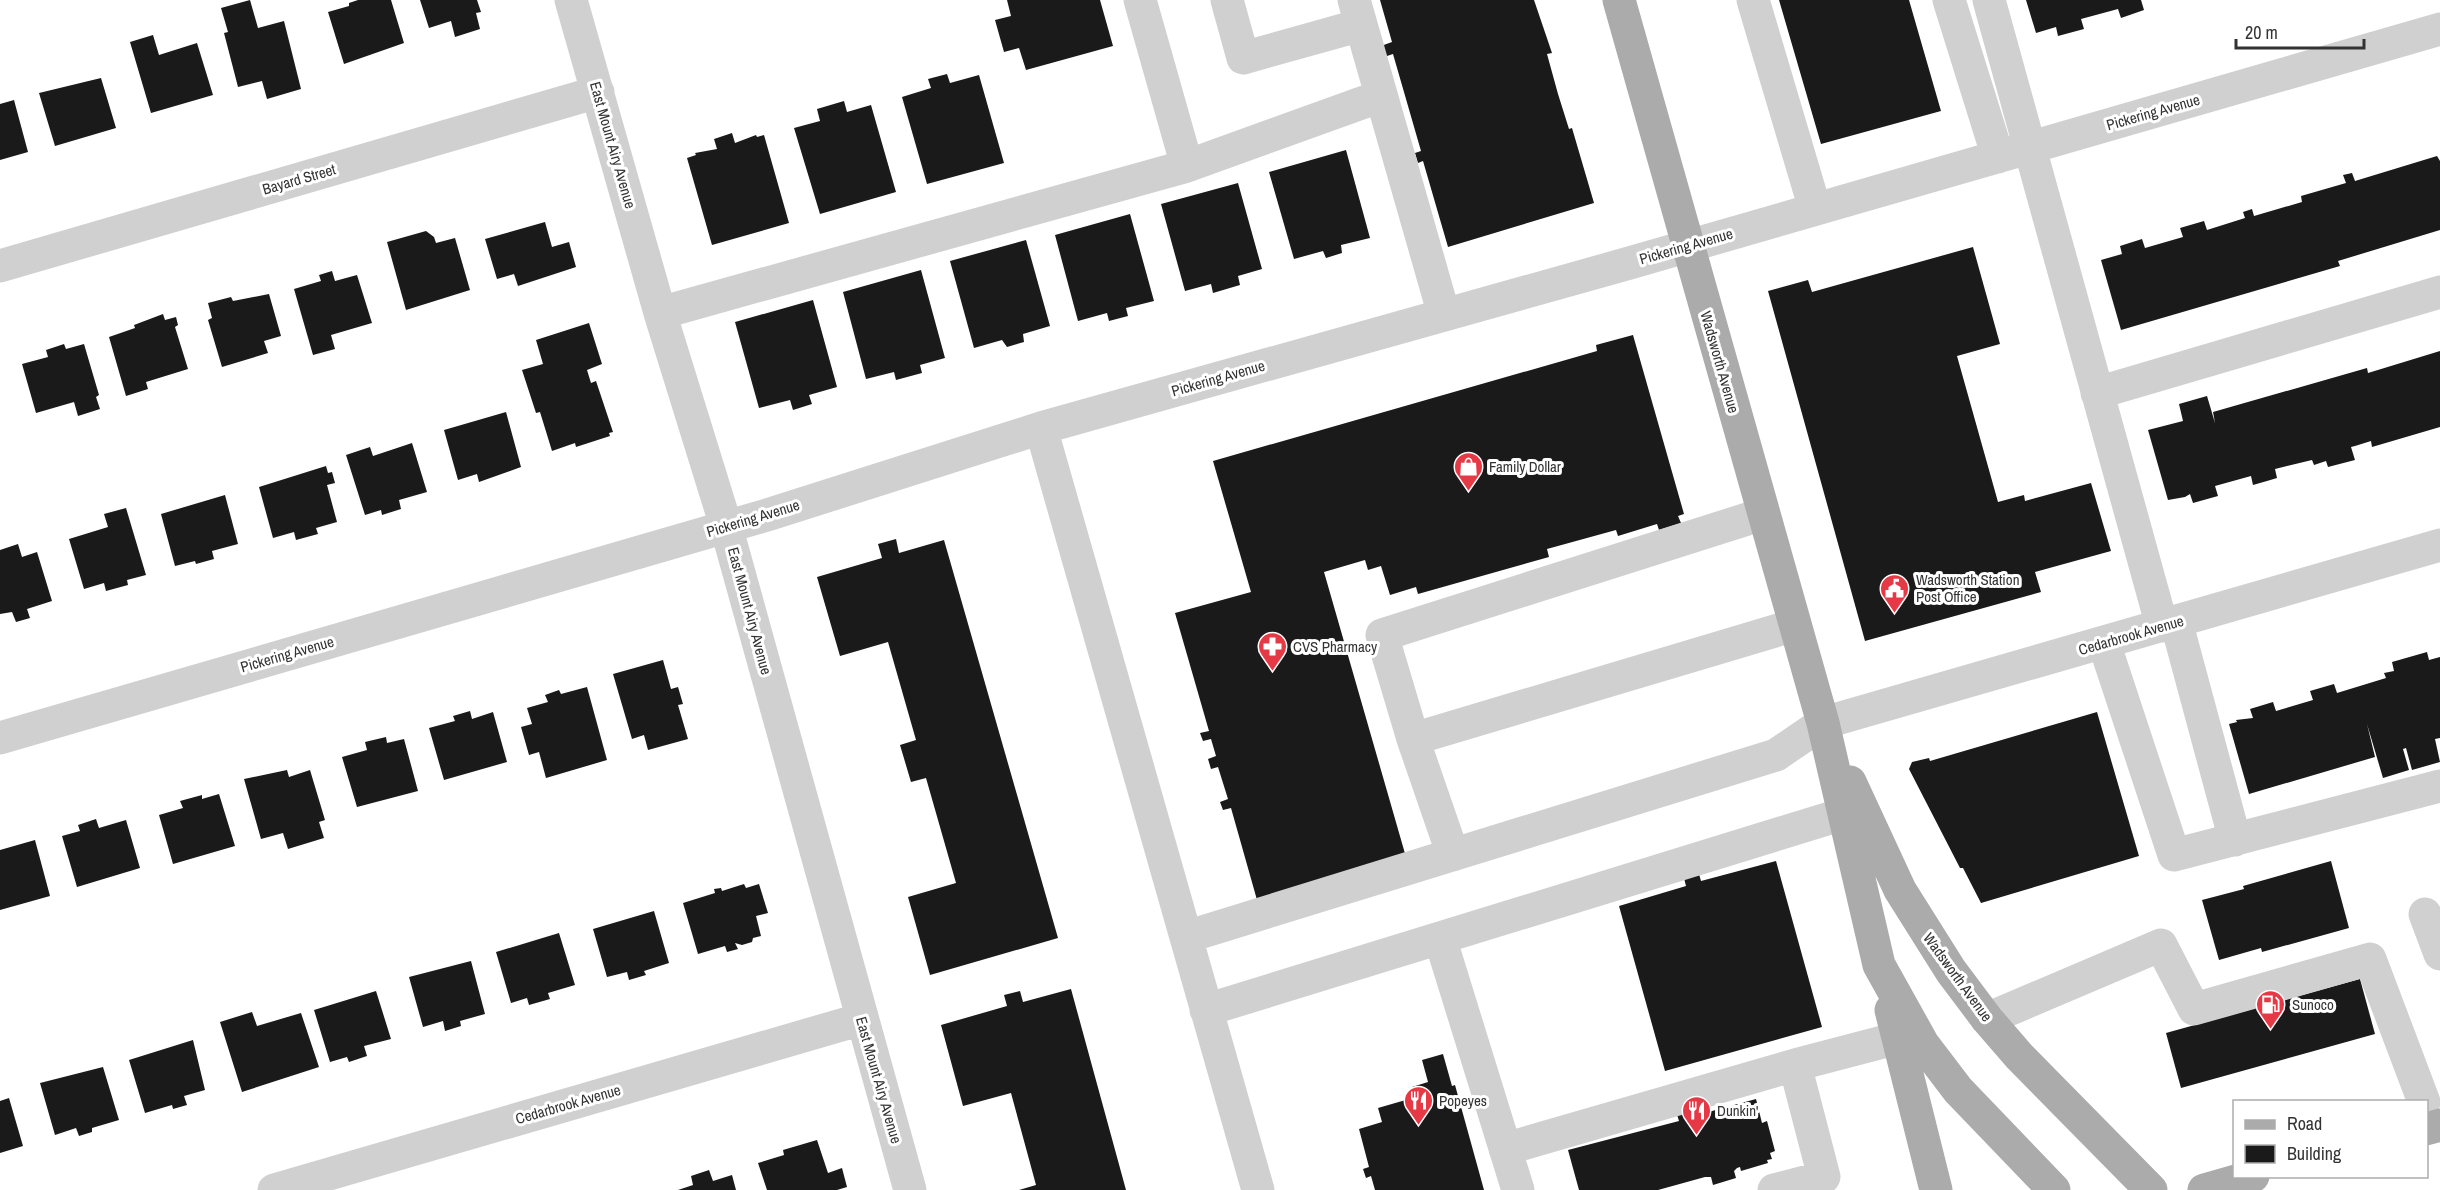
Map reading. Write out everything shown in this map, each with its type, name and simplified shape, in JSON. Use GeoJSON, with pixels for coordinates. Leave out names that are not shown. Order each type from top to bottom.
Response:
{"type":"FeatureCollection","features":[{"type":"Feature","properties":{"kind":"main road","name":"Wadsworth Avenue"},"geometry":{"type":"LineString","coordinates":[[1619,0],[1822,723],[1879,965],[1923,1044],[1959,1090],[2054,1190]]}},
{"type":"Feature","properties":{"kind":"main road","name":"Wadsworth Avenue"},"geometry":{"type":"LineString","coordinates":[[1822,723],[1900,890],[1924,932],[1987,1019],[2019,1056],[2151,1190]]}},
{"type":"Feature","properties":{"kind":"main road"},"geometry":{"type":"LineString","coordinates":[[1879,965],[1936,1190]]}},
{"type":"Feature","properties":{"kind":"main road"},"geometry":{"type":"LineString","coordinates":[[2204,1190],[2246,1178]]}},
{"type":"Feature","properties":{"kind":"street","name":"East Mount Airy Avenue"},"geometry":{"type":"LineString","coordinates":[[571,0],[660,313],[726,526],[910,1190]]}},
{"type":"Feature","properties":{"kind":"street"},"geometry":{"type":"LineString","coordinates":[[1140,0],[1186,166]]}},
{"type":"Feature","properties":{"kind":"street"},"geometry":{"type":"LineString","coordinates":[[1227,0],[1243,58],[1358,13],[1444,315]]}},
{"type":"Feature","properties":{"kind":"street"},"geometry":{"type":"LineString","coordinates":[[1753,0],[1815,209]]}},
{"type":"Feature","properties":{"kind":"street"},"geometry":{"type":"LineString","coordinates":[[1949,0],[1998,157]]}},
{"type":"Feature","properties":{"kind":"street"},"geometry":{"type":"LineString","coordinates":[[1989,0],[2097,393],[2235,840]]}},
{"type":"Feature","properties":{"kind":"street","name":"Pickering Avenue"},"geometry":{"type":"LineString","coordinates":[[0,738],[726,526],[1041,428],[1687,246],[2440,29]]}},
{"type":"Feature","properties":{"kind":"street","name":"Bayard Street"},"geometry":{"type":"LineString","coordinates":[[0,266],[598,92]]}},
{"type":"Feature","properties":{"kind":"street"},"geometry":{"type":"LineString","coordinates":[[660,313],[1186,166],[1381,96]]}},
{"type":"Feature","properties":{"kind":"street"},"geometry":{"type":"LineString","coordinates":[[2097,393],[2440,292]]}},
{"type":"Feature","properties":{"kind":"street"},"geometry":{"type":"LineString","coordinates":[[1041,428],[1258,1190]]}},
{"type":"Feature","properties":{"kind":"street"},"geometry":{"type":"LineString","coordinates":[[1453,855],[1413,739],[1382,635],[1763,514]]}},
{"type":"Feature","properties":{"kind":"street","name":"Cedarbrook Avenue"},"geometry":{"type":"LineString","coordinates":[[1186,937],[1776,755],[1822,723],[2440,545]]}},
{"type":"Feature","properties":{"kind":"street"},"geometry":{"type":"LineString","coordinates":[[1413,739],[1795,625]]}},
{"type":"Feature","properties":{"kind":"street"},"geometry":{"type":"LineString","coordinates":[[2104,643],[2174,855],[2440,786]]}},
{"type":"Feature","properties":{"kind":"street"},"geometry":{"type":"LineString","coordinates":[[1206,1010],[1843,814]]}},
{"type":"Feature","properties":{"kind":"street"},"geometry":{"type":"LineString","coordinates":[[2425,915],[2440,954]]}},
{"type":"Feature","properties":{"kind":"street"},"geometry":{"type":"LineString","coordinates":[[1440,938],[1518,1190]]}},
{"type":"Feature","properties":{"kind":"street"},"geometry":{"type":"LineString","coordinates":[[1987,1019],[2162,945],[2194,1009],[2370,959],[2423,1100]]}},
{"type":"Feature","properties":{"kind":"street","name":"Cedarbrook Avenue"},"geometry":{"type":"LineString","coordinates":[[274,1190],[862,1019]]}},
{"type":"Feature","properties":{"kind":"street"},"geometry":{"type":"LineString","coordinates":[[1505,1149],[1795,1065],[1898,1038]]}},
{"type":"Feature","properties":{"kind":"street"},"geometry":{"type":"LineString","coordinates":[[1774,1190],[1824,1177],[1795,1065]]}},
{"type":"Feature","properties":{"kind":"building"},"geometry":{"type":"Polygon","coordinates":[[[250,0],[258,28],[284,21],[301,89],[267,99],[262,81],[238,87],[224,33],[228,32],[221,8],[250,0]]]}},
{"type":"Feature","properties":{"kind":"building"},"geometry":{"type":"Polygon","coordinates":[[[358,0],[391,0],[404,43],[344,64],[328,12],[349,6],[349,3],[358,0]]]}},
{"type":"Feature","properties":{"kind":"building"},"geometry":{"type":"Polygon","coordinates":[[[420,0],[477,0],[481,12],[476,13],[480,29],[455,37],[451,21],[429,28],[420,0]]]}},
{"type":"Feature","properties":{"kind":"building"},"geometry":{"type":"Polygon","coordinates":[[[1007,0],[1100,0],[1113,46],[1026,70],[1019,48],[1004,52],[995,20],[1011,16],[1007,0]]]}},
{"type":"Feature","properties":{"kind":"building"},"geometry":{"type":"Polygon","coordinates":[[[1380,0],[1534,0],[1552,53],[1547,54],[1558,94],[1569,129],[1572,128],[1594,203],[1448,247],[1423,161],[1418,163],[1415,153],[1421,151],[1393,54],[1384,57],[1381,46],[1392,42],[1380,0]]]}},
{"type":"Feature","properties":{"kind":"building"},"geometry":{"type":"Polygon","coordinates":[[[1779,0],[1909,0],[1941,111],[1821,144],[1779,0]]]}},
{"type":"Feature","properties":{"kind":"building"},"geometry":{"type":"Polygon","coordinates":[[[2026,0],[2141,0],[2144,10],[2121,18],[2118,9],[2081,19],[2084,29],[2058,36],[2056,27],[2036,33],[2026,0]]]}},
{"type":"Feature","properties":{"kind":"building"},"geometry":{"type":"Polygon","coordinates":[[[153,35],[159,55],[197,43],[213,95],[151,113],[130,42],[153,35]]]}},
{"type":"Feature","properties":{"kind":"building"},"geometry":{"type":"Polygon","coordinates":[[[947,74],[950,83],[979,75],[1004,163],[927,184],[902,97],[931,88],[928,79],[947,74]]]}},
{"type":"Feature","properties":{"kind":"building"},"geometry":{"type":"Polygon","coordinates":[[[101,78],[116,128],[55,146],[39,93],[101,78]]]}},
{"type":"Feature","properties":{"kind":"building"},"geometry":{"type":"Polygon","coordinates":[[[14,100],[28,152],[0,160],[0,104],[14,100]]]}},
{"type":"Feature","properties":{"kind":"building"},"geometry":{"type":"Polygon","coordinates":[[[844,101],[847,112],[871,105],[896,192],[820,214],[794,128],[820,121],[817,109],[844,101]]]}},
{"type":"Feature","properties":{"kind":"building"},"geometry":{"type":"Polygon","coordinates":[[[732,133],[735,143],[756,135],[757,137],[764,135],[789,223],[712,245],[687,158],[696,155],[695,153],[717,149],[714,139],[732,133]]]}},
{"type":"Feature","properties":{"kind":"building"},"geometry":{"type":"Polygon","coordinates":[[[1346,150],[1370,238],[1341,245],[1342,253],[1326,258],[1323,251],[1294,259],[1269,172],[1346,150]]]}},
{"type":"Feature","properties":{"kind":"building"},"geometry":{"type":"Polygon","coordinates":[[[2437,156],[2440,161],[2440,230],[2338,261],[2340,266],[2121,330],[2101,260],[2122,254],[2120,246],[2142,239],[2145,248],[2183,237],[2180,228],[2204,221],[2207,230],[2245,218],[2243,212],[2252,209],[2254,216],[2302,202],[2301,196],[2346,183],[2343,175],[2352,173],[2355,181],[2437,156]]]}},
{"type":"Feature","properties":{"kind":"building"},"geometry":{"type":"Polygon","coordinates":[[[1238,183],[1262,269],[1238,276],[1240,285],[1213,293],[1211,284],[1185,291],[1161,204],[1238,183]]]}},
{"type":"Feature","properties":{"kind":"building"},"geometry":{"type":"Polygon","coordinates":[[[1130,214],[1154,301],[1126,308],[1128,316],[1109,321],[1107,313],[1078,321],[1055,235],[1130,214]]]}},
{"type":"Feature","properties":{"kind":"building"},"geometry":{"type":"Polygon","coordinates":[[[545,222],[552,247],[569,242],[576,267],[518,286],[514,274],[497,279],[485,239],[545,222]]]}},
{"type":"Feature","properties":{"kind":"building"},"geometry":{"type":"Polygon","coordinates":[[[426,231],[434,237],[436,243],[455,238],[470,290],[406,310],[387,242],[426,231]]]}},
{"type":"Feature","properties":{"kind":"building"},"geometry":{"type":"Polygon","coordinates":[[[1026,240],[1050,326],[1023,334],[1024,342],[1007,347],[1002,340],[974,348],[950,261],[1026,240]]]}},
{"type":"Feature","properties":{"kind":"building"},"geometry":{"type":"Polygon","coordinates":[[[1973,247],[2000,344],[1957,356],[1998,502],[2024,495],[2025,501],[2091,483],[2111,551],[2035,572],[2041,592],[1865,641],[1768,291],[1808,280],[1812,292],[1973,247]]]}},
{"type":"Feature","properties":{"kind":"building"},"geometry":{"type":"Polygon","coordinates":[[[921,270],[945,358],[920,365],[922,373],[896,380],[894,372],[866,379],[843,292],[921,270]]]}},
{"type":"Feature","properties":{"kind":"building"},"geometry":{"type":"Polygon","coordinates":[[[332,271],[335,281],[357,275],[372,323],[331,335],[335,349],[313,355],[294,289],[321,281],[319,275],[332,271]]]}},
{"type":"Feature","properties":{"kind":"building"},"geometry":{"type":"Polygon","coordinates":[[[269,294],[281,336],[264,341],[268,353],[222,367],[208,320],[212,318],[208,303],[231,297],[233,301],[269,294]]]}},
{"type":"Feature","properties":{"kind":"building"},"geometry":{"type":"Polygon","coordinates":[[[813,300],[837,387],[809,395],[812,404],[793,410],[790,400],[759,408],[735,322],[813,300]]]}},
{"type":"Feature","properties":{"kind":"building"},"geometry":{"type":"Polygon","coordinates":[[[163,314],[165,320],[176,317],[178,325],[175,327],[188,369],[146,382],[148,389],[126,396],[109,337],[135,328],[134,325],[163,314]]]}},
{"type":"Feature","properties":{"kind":"building"},"geometry":{"type":"Polygon","coordinates":[[[589,323],[602,364],[587,370],[591,383],[596,381],[613,432],[609,433],[610,436],[576,447],[575,443],[552,451],[540,412],[536,413],[522,370],[543,364],[536,340],[589,323]]]}},
{"type":"Feature","properties":{"kind":"building","name":"CVS Pharmacy"},"geometry":{"type":"Polygon","coordinates":[[[1633,335],[1684,514],[1678,516],[1681,523],[1659,530],[1657,524],[1618,536],[1616,530],[1547,549],[1549,557],[1418,594],[1416,587],[1390,595],[1381,566],[1368,570],[1365,560],[1324,572],[1408,864],[1259,907],[1231,808],[1223,810],[1220,802],[1228,799],[1218,767],[1211,769],[1208,759],[1216,756],[1211,739],[1203,741],[1200,733],[1209,731],[1175,613],[1251,592],[1213,461],[1597,351],[1596,345],[1633,335]]]}},
{"type":"Feature","properties":{"kind":"building"},"geometry":{"type":"Polygon","coordinates":[[[64,344],[66,349],[84,344],[99,395],[96,397],[100,409],[78,416],[74,402],[36,413],[22,364],[48,357],[46,350],[64,344]]]}},
{"type":"Feature","properties":{"kind":"building"},"geometry":{"type":"Polygon","coordinates":[[[2440,351],[2440,427],[2372,447],[2371,441],[2351,447],[2355,460],[2328,467],[2326,461],[2314,465],[2312,460],[2275,469],[2277,478],[2253,485],[2251,476],[2215,486],[2218,496],[2193,503],[2190,494],[2168,500],[2148,430],[2183,421],[2179,404],[2207,396],[2215,423],[2213,412],[2367,368],[2368,373],[2440,351]]]}},
{"type":"Feature","properties":{"kind":"building"},"geometry":{"type":"Polygon","coordinates":[[[506,412],[521,467],[479,482],[477,474],[458,480],[444,430],[506,412]]]}},
{"type":"Feature","properties":{"kind":"building"},"geometry":{"type":"Polygon","coordinates":[[[412,443],[427,492],[399,500],[401,509],[382,515],[381,510],[365,515],[346,455],[370,447],[373,456],[412,443]]]}},
{"type":"Feature","properties":{"kind":"building"},"geometry":{"type":"Polygon","coordinates":[[[326,466],[328,473],[332,472],[335,483],[327,485],[337,522],[316,528],[318,534],[296,540],[294,532],[273,538],[259,487],[326,466]]]}},
{"type":"Feature","properties":{"kind":"building"},"geometry":{"type":"Polygon","coordinates":[[[225,495],[238,544],[212,551],[214,559],[175,566],[161,514],[225,495]]]}},
{"type":"Feature","properties":{"kind":"building"},"geometry":{"type":"Polygon","coordinates":[[[126,508],[146,575],[127,580],[128,585],[106,591],[104,583],[84,589],[69,539],[108,527],[104,514],[126,508]]]}},
{"type":"Feature","properties":{"kind":"building"},"geometry":{"type":"Polygon","coordinates":[[[896,539],[899,553],[944,540],[1058,938],[930,975],[908,897],[956,883],[926,778],[911,782],[900,745],[916,740],[888,642],[840,656],[817,577],[882,558],[878,544],[896,539]]]}},
{"type":"Feature","properties":{"kind":"building"},"geometry":{"type":"Polygon","coordinates":[[[18,544],[22,557],[37,552],[52,601],[27,609],[30,618],[16,622],[12,612],[0,614],[0,550],[18,544]]]}},
{"type":"Feature","properties":{"kind":"building"},"geometry":{"type":"Polygon","coordinates":[[[2427,652],[2429,660],[2440,657],[2440,738],[2435,739],[2440,762],[2412,770],[2406,748],[2403,749],[2409,770],[2383,778],[2367,724],[2375,757],[2249,794],[2229,724],[2237,722],[2236,720],[2253,718],[2250,709],[2273,702],[2276,711],[2313,700],[2310,691],[2334,684],[2337,693],[2386,678],[2384,673],[2394,671],[2392,662],[2427,652]]]}},
{"type":"Feature","properties":{"kind":"building"},"geometry":{"type":"Polygon","coordinates":[[[663,660],[671,689],[678,687],[683,704],[678,705],[688,739],[648,750],[644,735],[632,739],[613,674],[663,660]]]}},
{"type":"Feature","properties":{"kind":"building"},"geometry":{"type":"Polygon","coordinates":[[[587,687],[607,760],[546,778],[539,752],[529,755],[521,727],[532,724],[527,708],[548,702],[545,695],[559,690],[561,694],[587,687]]]}},
{"type":"Feature","properties":{"kind":"building"},"geometry":{"type":"Polygon","coordinates":[[[470,711],[472,719],[493,712],[507,762],[444,780],[429,728],[455,721],[453,716],[470,711]]]}},
{"type":"Feature","properties":{"kind":"building"},"geometry":{"type":"Polygon","coordinates":[[[2097,712],[2139,856],[1981,903],[1963,868],[1960,868],[1909,769],[1912,762],[1929,758],[1930,761],[2097,712]]]}},
{"type":"Feature","properties":{"kind":"building"},"geometry":{"type":"Polygon","coordinates":[[[386,737],[387,743],[404,739],[418,791],[357,807],[342,757],[367,750],[365,742],[386,737]]]}},
{"type":"Feature","properties":{"kind":"building"},"geometry":{"type":"Polygon","coordinates":[[[287,770],[289,777],[310,770],[325,820],[319,822],[324,838],[288,849],[283,833],[261,839],[244,779],[287,770]]]}},
{"type":"Feature","properties":{"kind":"building"},"geometry":{"type":"Polygon","coordinates":[[[219,794],[235,846],[173,864],[159,815],[183,808],[180,801],[202,795],[202,799],[219,794]]]}},
{"type":"Feature","properties":{"kind":"building"},"geometry":{"type":"Polygon","coordinates":[[[96,819],[99,828],[126,820],[140,868],[77,887],[62,836],[80,831],[78,825],[96,819]]]}},
{"type":"Feature","properties":{"kind":"building"},"geometry":{"type":"Polygon","coordinates":[[[35,840],[50,896],[0,910],[0,850],[35,840]]]}},
{"type":"Feature","properties":{"kind":"building"},"geometry":{"type":"Polygon","coordinates":[[[1776,861],[1822,1027],[1665,1071],[1619,906],[1686,886],[1684,878],[1699,874],[1701,881],[1776,861]]]}},
{"type":"Feature","properties":{"kind":"building"},"geometry":{"type":"Polygon","coordinates":[[[2331,861],[2349,928],[2262,952],[2261,948],[2219,960],[2202,900],[2331,861]]]}},
{"type":"Feature","properties":{"kind":"building"},"geometry":{"type":"Polygon","coordinates":[[[744,884],[746,888],[759,884],[768,913],[756,916],[761,936],[742,945],[735,943],[738,949],[727,952],[725,946],[698,954],[683,903],[715,893],[714,889],[721,888],[722,891],[744,884]]]}},
{"type":"Feature","properties":{"kind":"building"},"geometry":{"type":"Polygon","coordinates":[[[654,911],[669,963],[644,971],[646,975],[629,980],[627,972],[607,977],[593,929],[654,911]]]}},
{"type":"Feature","properties":{"kind":"building"},"geometry":{"type":"Polygon","coordinates":[[[559,933],[575,985],[548,993],[550,999],[529,1005],[527,998],[511,1003],[496,952],[559,933]]]}},
{"type":"Feature","properties":{"kind":"building"},"geometry":{"type":"Polygon","coordinates":[[[471,961],[485,1014],[460,1021],[461,1026],[445,1031],[443,1021],[423,1027],[409,977],[471,961]]]}},
{"type":"Feature","properties":{"kind":"building"},"geometry":{"type":"Polygon","coordinates":[[[2360,979],[2375,1034],[2181,1088],[2166,1033],[2360,979]]]}},
{"type":"Feature","properties":{"kind":"building"},"geometry":{"type":"Polygon","coordinates":[[[1071,989],[1126,1190],[1019,1190],[1036,1185],[1011,1093],[963,1106],[941,1025],[1007,1006],[1004,995],[1020,991],[1023,1002],[1071,989]]]}},
{"type":"Feature","properties":{"kind":"building"},"geometry":{"type":"Polygon","coordinates":[[[376,991],[391,1039],[364,1046],[367,1056],[349,1062],[347,1057],[330,1062],[314,1010],[376,991]]]}},
{"type":"Feature","properties":{"kind":"building"},"geometry":{"type":"Polygon","coordinates":[[[252,1012],[257,1026],[301,1013],[319,1067],[242,1092],[220,1022],[252,1012]]]}},
{"type":"Feature","properties":{"kind":"building"},"geometry":{"type":"Polygon","coordinates":[[[193,1040],[205,1090],[184,1096],[187,1105],[173,1109],[172,1105],[145,1113],[129,1060],[193,1040]]]}},
{"type":"Feature","properties":{"kind":"building","name":"Popeyes"},"geometry":{"type":"Polygon","coordinates":[[[1443,1054],[1452,1086],[1455,1085],[1484,1190],[1375,1190],[1371,1176],[1366,1178],[1363,1169],[1369,1167],[1359,1129],[1382,1122],[1378,1108],[1416,1097],[1412,1087],[1428,1082],[1422,1060],[1443,1054]]]}},
{"type":"Feature","properties":{"kind":"building"},"geometry":{"type":"Polygon","coordinates":[[[103,1067],[119,1120],[92,1128],[92,1132],[79,1136],[76,1128],[55,1135],[40,1083],[103,1067]]]}},
{"type":"Feature","properties":{"kind":"building"},"geometry":{"type":"Polygon","coordinates":[[[9,1098],[23,1146],[0,1153],[0,1101],[9,1098]]]}},
{"type":"Feature","properties":{"kind":"building","name":"Dunkin'"},"geometry":{"type":"Polygon","coordinates":[[[1756,1099],[1762,1123],[1767,1121],[1775,1151],[1770,1153],[1772,1159],[1767,1160],[1768,1163],[1741,1171],[1740,1167],[1737,1168],[1734,1171],[1736,1178],[1713,1185],[1711,1177],[1705,1177],[1658,1190],[1579,1190],[1568,1150],[1679,1121],[1675,1108],[1698,1102],[1701,1114],[1756,1099]]]}},
{"type":"Feature","properties":{"kind":"building"},"geometry":{"type":"Polygon","coordinates":[[[817,1140],[828,1173],[842,1168],[847,1187],[837,1190],[767,1190],[758,1163],[784,1155],[783,1150],[817,1140]]]}},
{"type":"Feature","properties":{"kind":"building"},"geometry":{"type":"Polygon","coordinates":[[[709,1170],[713,1181],[732,1175],[736,1190],[678,1190],[693,1185],[691,1176],[709,1170]]]}},
{"type":"Feature","properties":{"kind":"place","name":"Family Dollar"},"geometry":{"type":"Point","coordinates":[1468,492]}},
{"type":"Feature","properties":{"kind":"place","name":"Wadsworth Station Post Office"},"geometry":{"type":"Point","coordinates":[1895,614]}},
{"type":"Feature","properties":{"kind":"place","name":"CVS Pharmacy"},"geometry":{"type":"Point","coordinates":[1272,672]}},
{"type":"Feature","properties":{"kind":"place","name":"Sunoco"},"geometry":{"type":"Point","coordinates":[2271,1030]}},
{"type":"Feature","properties":{"kind":"place","name":"Popeyes"},"geometry":{"type":"Point","coordinates":[1418,1126]}},
{"type":"Feature","properties":{"kind":"place","name":"Dunkin'"},"geometry":{"type":"Point","coordinates":[1696,1136]}}]}
